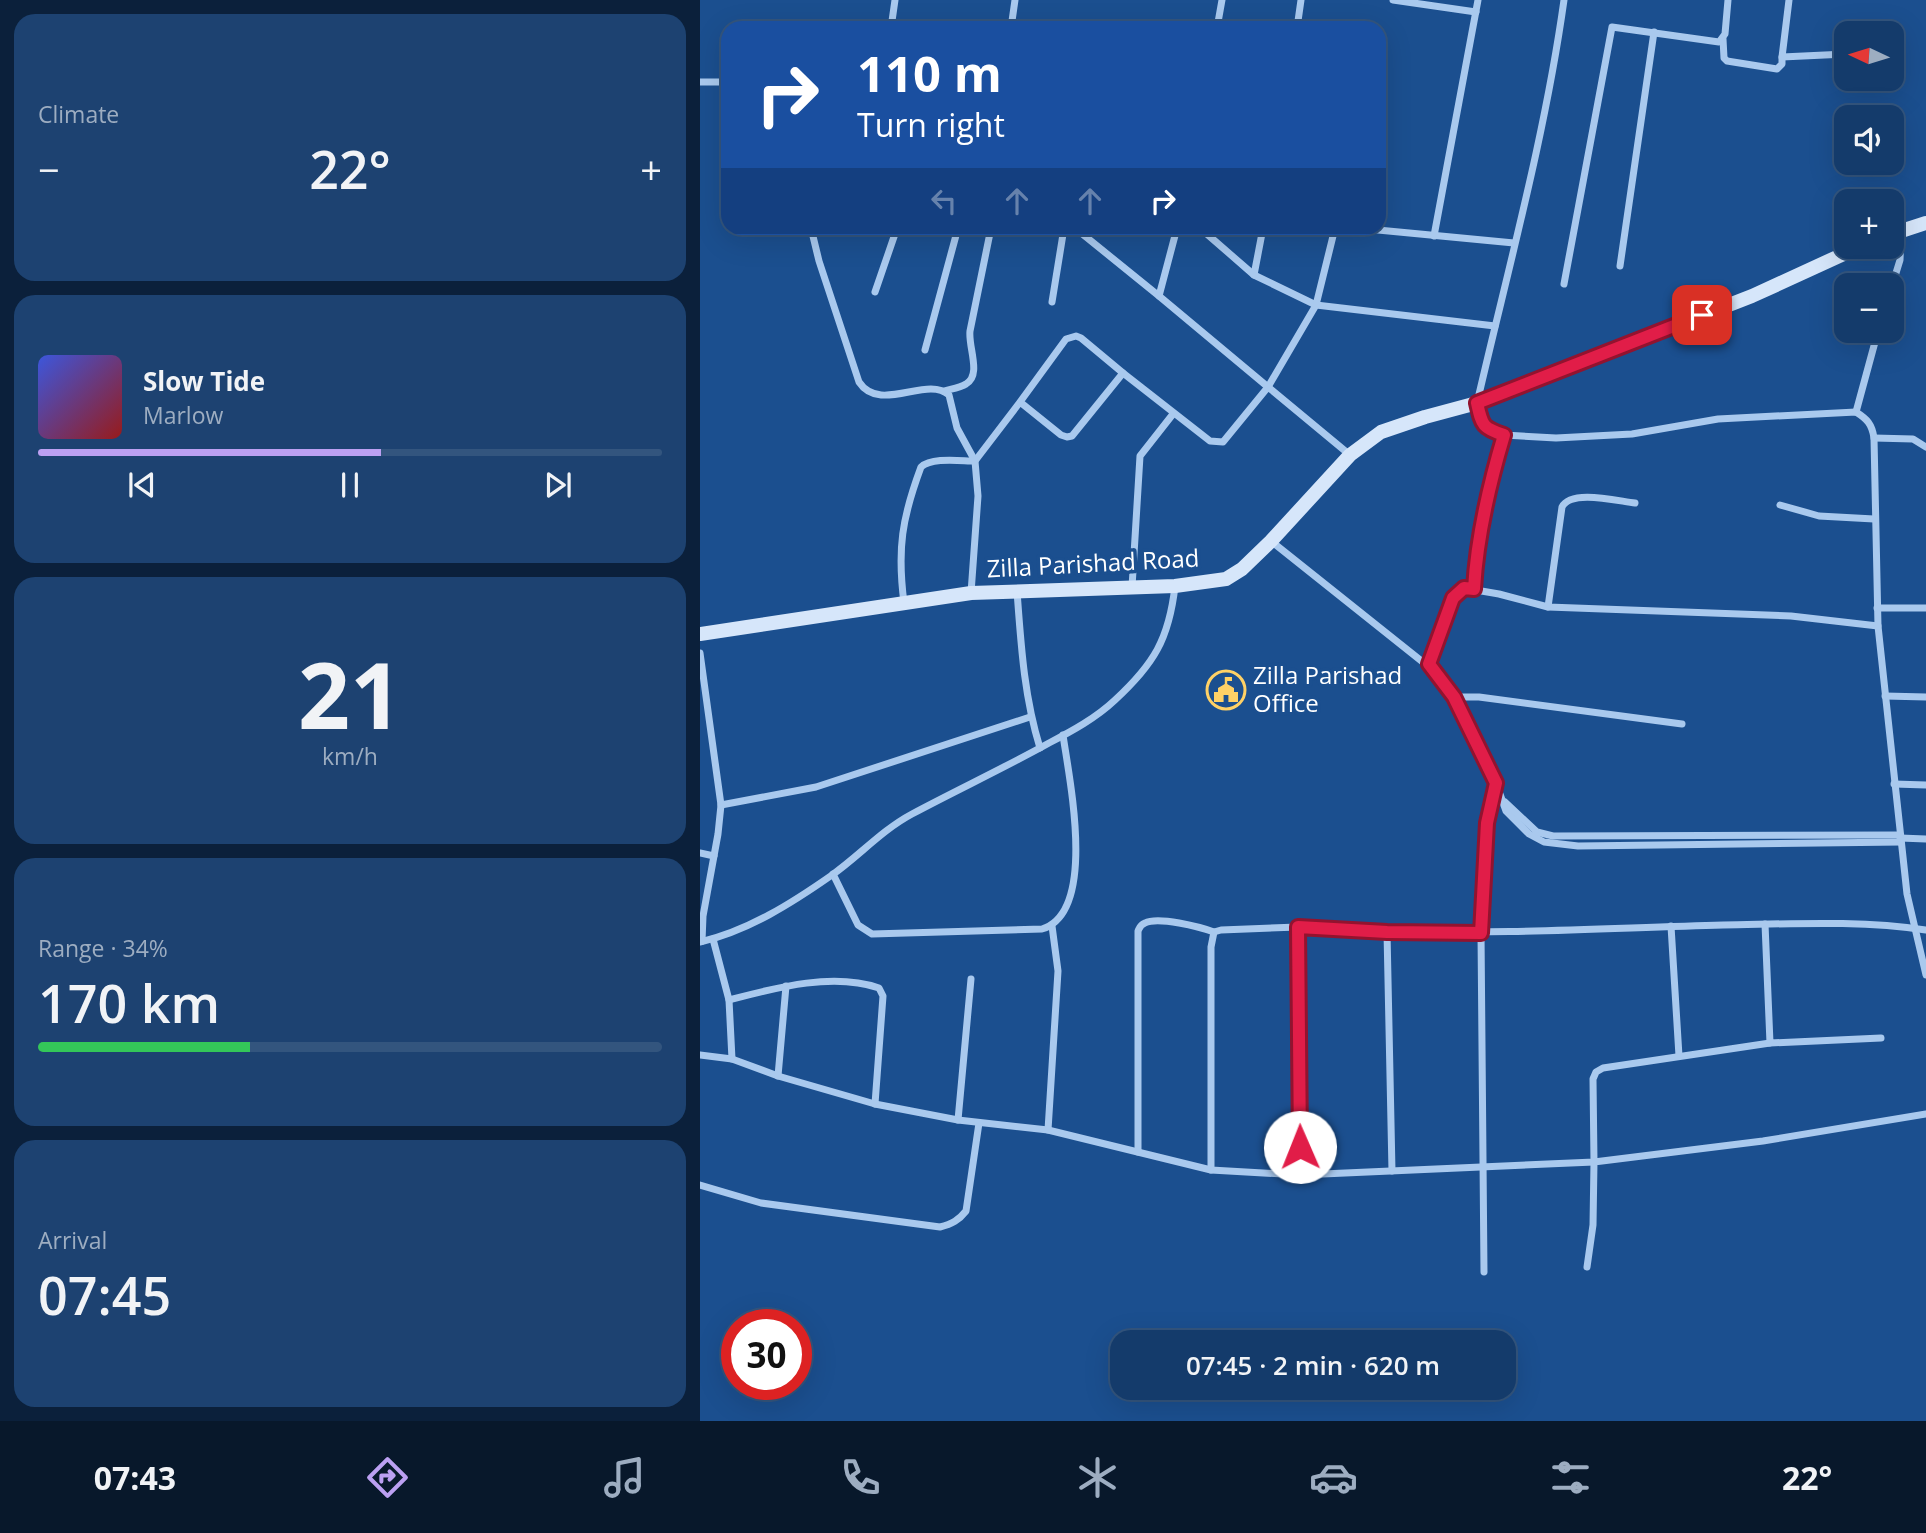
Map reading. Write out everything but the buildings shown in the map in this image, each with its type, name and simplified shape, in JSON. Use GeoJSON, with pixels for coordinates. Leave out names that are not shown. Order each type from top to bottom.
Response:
{"type":"FeatureCollection","features":[{"type":"Feature","properties":{"kind":"main road"},"geometry":{"type":"LineString","coordinates":[[1904,230],[1926,223]]}},
{"type":"Feature","properties":{"kind":"main road","name":"Zilla Parishad Road"},"geometry":{"type":"LineString","coordinates":[[700,634],[971,593],[1175,586],[1226,579],[1242,569],[1271,541],[1350,455],[1381,432],[1425,416],[1477,403],[1752,296],[1834,258]]}},
{"type":"Feature","properties":{"kind":"street"},"geometry":{"type":"LineString","coordinates":[[892,21],[895,0]]}},
{"type":"Feature","properties":{"kind":"street"},"geometry":{"type":"LineString","coordinates":[[1012,21],[1015,0]]}},
{"type":"Feature","properties":{"kind":"street"},"geometry":{"type":"LineString","coordinates":[[1218,21],[1222,0]]}},
{"type":"Feature","properties":{"kind":"street"},"geometry":{"type":"LineString","coordinates":[[1298,21],[1301,0]]}},
{"type":"Feature","properties":{"kind":"street"},"geometry":{"type":"LineString","coordinates":[[1393,0],[1476,12]]}},
{"type":"Feature","properties":{"kind":"street"},"geometry":{"type":"LineString","coordinates":[[1434,236],[1478,0]]}},
{"type":"Feature","properties":{"kind":"street"},"geometry":{"type":"LineString","coordinates":[[1564,0],[1536,159],[1477,403],[1482,423],[1488,429],[1504,435],[1556,438],[1632,434],[1718,419],[1856,412],[1867,419],[1874,438],[1878,626],[1894,784],[1907,894],[1926,975]]}},
{"type":"Feature","properties":{"kind":"street"},"geometry":{"type":"LineString","coordinates":[[1728,0],[1723,40],[1724,58],[1727,61],[1777,69],[1782,64],[1789,0]]}},
{"type":"Feature","properties":{"kind":"street"},"geometry":{"type":"LineString","coordinates":[[1564,284],[1612,27],[1713,42],[1723,40]]}},
{"type":"Feature","properties":{"kind":"street"},"geometry":{"type":"LineString","coordinates":[[1620,266],[1654,32]]}},
{"type":"Feature","properties":{"kind":"street"},"geometry":{"type":"LineString","coordinates":[[1782,57],[1834,55]]}},
{"type":"Feature","properties":{"kind":"street"},"geometry":{"type":"LineString","coordinates":[[700,82],[721,82]]}},
{"type":"Feature","properties":{"kind":"street"},"geometry":{"type":"LineString","coordinates":[[1386,231],[1514,243]]}},
{"type":"Feature","properties":{"kind":"street"},"geometry":{"type":"LineString","coordinates":[[813,235],[859,382],[864,389],[877,395],[938,389],[949,395],[957,428],[975,461],[978,496],[971,593]]}},
{"type":"Feature","properties":{"kind":"street"},"geometry":{"type":"LineString","coordinates":[[875,292],[895,235]]}},
{"type":"Feature","properties":{"kind":"street"},"geometry":{"type":"LineString","coordinates":[[925,349],[956,235]]}},
{"type":"Feature","properties":{"kind":"street"},"geometry":{"type":"LineString","coordinates":[[944,391],[967,384],[973,375],[970,331],[990,235]]}},
{"type":"Feature","properties":{"kind":"street"},"geometry":{"type":"LineString","coordinates":[[1052,302],[1063,235]]}},
{"type":"Feature","properties":{"kind":"street"},"geometry":{"type":"LineString","coordinates":[[1084,235],[1350,455]]}},
{"type":"Feature","properties":{"kind":"street"},"geometry":{"type":"LineString","coordinates":[[1159,296],[1175,235]]}},
{"type":"Feature","properties":{"kind":"street"},"geometry":{"type":"LineString","coordinates":[[1208,235],[1254,275],[1316,305],[1495,326]]}},
{"type":"Feature","properties":{"kind":"street"},"geometry":{"type":"LineString","coordinates":[[1254,275],[1261,235]]}},
{"type":"Feature","properties":{"kind":"street"},"geometry":{"type":"LineString","coordinates":[[975,461],[1070,337],[1081,338],[1210,441],[1223,442],[1268,387],[1316,305],[1333,235]]}},
{"type":"Feature","properties":{"kind":"street"},"geometry":{"type":"LineString","coordinates":[[1856,412],[1875,343]]}},
{"type":"Feature","properties":{"kind":"street"},"geometry":{"type":"LineString","coordinates":[[1020,402],[1066,437],[1072,436],[1123,373]]}},
{"type":"Feature","properties":{"kind":"street"},"geometry":{"type":"LineString","coordinates":[[1132,587],[1140,456],[1173,414]]}},
{"type":"Feature","properties":{"kind":"street"},"geometry":{"type":"LineString","coordinates":[[1474,589],[1476,560],[1489,486],[1504,435]]}},
{"type":"Feature","properties":{"kind":"street"},"geometry":{"type":"LineString","coordinates":[[1874,438],[1913,439],[1926,447]]}},
{"type":"Feature","properties":{"kind":"street"},"geometry":{"type":"LineString","coordinates":[[904,603],[900,551],[903,528],[921,467],[925,463],[975,461]]}},
{"type":"Feature","properties":{"kind":"street"},"geometry":{"type":"LineString","coordinates":[[1548,607],[1565,501],[1573,497],[1584,497],[1635,503]]}},
{"type":"Feature","properties":{"kind":"street"},"geometry":{"type":"LineString","coordinates":[[1780,505],[1819,516],[1874,519]]}},
{"type":"Feature","properties":{"kind":"street"},"geometry":{"type":"LineString","coordinates":[[1271,541],[1429,664],[1454,697],[1507,811],[1529,834],[1545,842],[1578,846],[1926,839]]}},
{"type":"Feature","properties":{"kind":"street"},"geometry":{"type":"LineString","coordinates":[[700,653],[721,805],[701,942],[734,933],[758,921],[833,874],[861,850],[911,815],[1092,719],[1114,701],[1154,657],[1167,631],[1175,586]]}},
{"type":"Feature","properties":{"kind":"street"},"geometry":{"type":"LineString","coordinates":[[1429,664],[1453,598],[1464,588],[1548,607],[1791,616],[1878,626]]}},
{"type":"Feature","properties":{"kind":"street"},"geometry":{"type":"LineString","coordinates":[[1017,591],[1024,681],[1030,717],[1040,748]]}},
{"type":"Feature","properties":{"kind":"street"},"geometry":{"type":"LineString","coordinates":[[1877,608],[1926,608]]}},
{"type":"Feature","properties":{"kind":"street"},"geometry":{"type":"LineString","coordinates":[[1885,696],[1926,697]]}},
{"type":"Feature","properties":{"kind":"street"},"geometry":{"type":"LineString","coordinates":[[1454,697],[1479,697],[1682,723]]}},
{"type":"Feature","properties":{"kind":"street"},"geometry":{"type":"LineString","coordinates":[[721,805],[816,787],[1030,717]]}},
{"type":"Feature","properties":{"kind":"street"},"geometry":{"type":"LineString","coordinates":[[833,874],[858,925],[872,934],[1042,929],[1052,926],[1062,914],[1073,891],[1076,872],[1074,822],[1063,736]]}},
{"type":"Feature","properties":{"kind":"street"},"geometry":{"type":"LineString","coordinates":[[1484,1272],[1481,933],[1487,823],[1496,783]]}},
{"type":"Feature","properties":{"kind":"street"},"geometry":{"type":"LineString","coordinates":[[1894,784],[1926,785]]}},
{"type":"Feature","properties":{"kind":"street"},"geometry":{"type":"LineString","coordinates":[[700,853],[714,856]]}},
{"type":"Feature","properties":{"kind":"street"},"geometry":{"type":"LineString","coordinates":[[1138,1152],[1138,931],[1146,922],[1196,926],[1214,932],[1298,927],[1481,933],[1765,924],[1859,925],[1926,930]]}},
{"type":"Feature","properties":{"kind":"street"},"geometry":{"type":"LineString","coordinates":[[1765,924],[1770,1043]]}},
{"type":"Feature","properties":{"kind":"street"},"geometry":{"type":"LineString","coordinates":[[1048,1130],[1058,971],[1052,926]]}},
{"type":"Feature","properties":{"kind":"street"},"geometry":{"type":"LineString","coordinates":[[1671,926],[1679,1056]]}},
{"type":"Feature","properties":{"kind":"street"},"geometry":{"type":"LineString","coordinates":[[1298,927],[1300,1175]]}},
{"type":"Feature","properties":{"kind":"street"},"geometry":{"type":"LineString","coordinates":[[1211,1170],[1211,947],[1214,932]]}},
{"type":"Feature","properties":{"kind":"street"},"geometry":{"type":"LineString","coordinates":[[1387,932],[1392,1171]]}},
{"type":"Feature","properties":{"kind":"street"},"geometry":{"type":"LineString","coordinates":[[713,939],[729,1000],[732,1059]]}},
{"type":"Feature","properties":{"kind":"street"},"geometry":{"type":"LineString","coordinates":[[958,1120],[971,979]]}},
{"type":"Feature","properties":{"kind":"street"},"geometry":{"type":"LineString","coordinates":[[729,1000],[786,986],[818,982],[864,985],[879,989],[883,996],[875,1104]]}},
{"type":"Feature","properties":{"kind":"street"},"geometry":{"type":"LineString","coordinates":[[778,1076],[786,986]]}},
{"type":"Feature","properties":{"kind":"street"},"geometry":{"type":"LineString","coordinates":[[1587,1267],[1593,1225],[1593,1079],[1596,1072],[1603,1068],[1770,1043],[1881,1038]]}},
{"type":"Feature","properties":{"kind":"street"},"geometry":{"type":"LineString","coordinates":[[700,1055],[732,1059],[778,1076],[875,1104],[958,1120],[1048,1130],[1211,1170],[1300,1175],[1594,1162],[1751,1143],[1926,1114]]}},
{"type":"Feature","properties":{"kind":"street"},"geometry":{"type":"LineString","coordinates":[[700,1185],[761,1203],[940,1227],[949,1225],[960,1219],[966,1211],[979,1123]]}},
{"type":"Feature","properties":{"kind":"place","name":"Zilla Parishad Office"},"geometry":{"type":"Point","coordinates":[1226,690]}},
{"type":"Feature","properties":{"kind":"route"},"geometry":{"type":"LineString","coordinates":[[1300,1147],[1298,927],[1481,933],[1487,823],[1496,783],[1454,697],[1429,664],[1453,598],[1464,588],[1474,589],[1476,560],[1489,486],[1504,435],[1488,429],[1482,423],[1477,403],[1702,315]]}}]}
